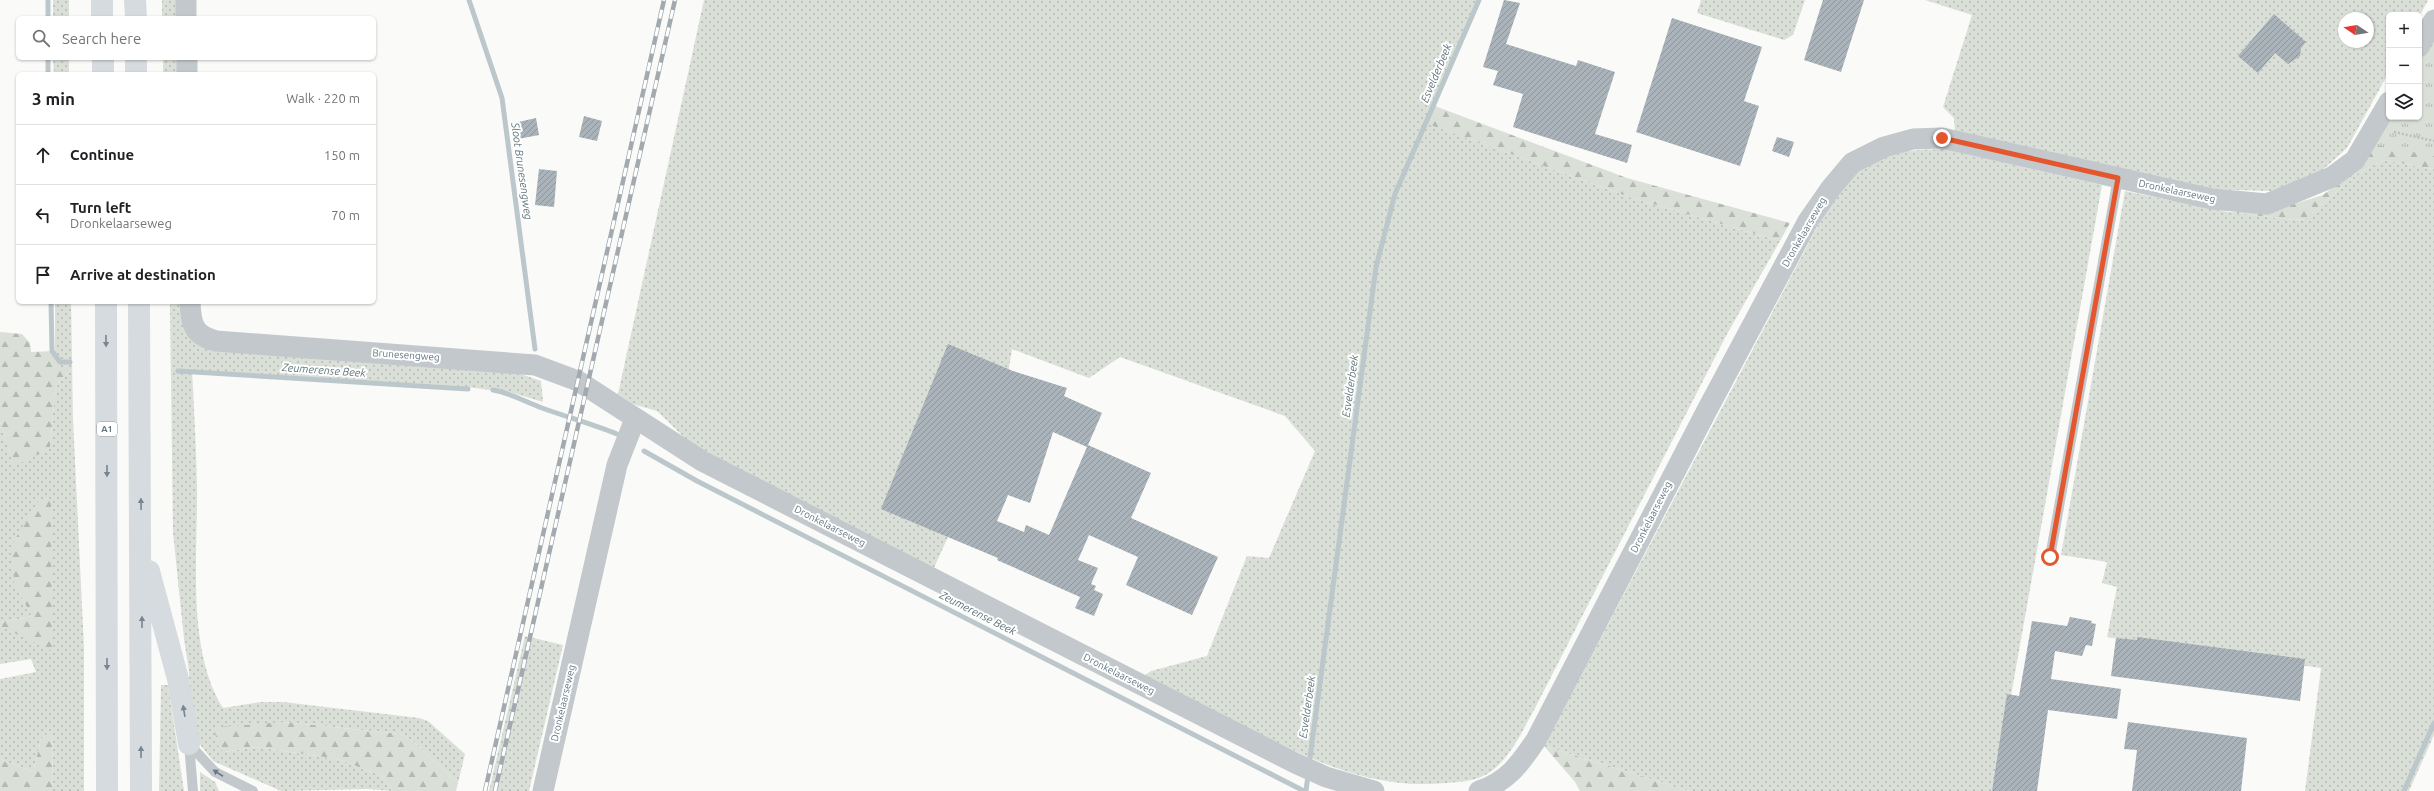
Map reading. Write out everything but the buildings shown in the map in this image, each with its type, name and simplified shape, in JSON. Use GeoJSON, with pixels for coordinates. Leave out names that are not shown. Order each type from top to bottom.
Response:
{"type":"FeatureCollection","features":[{"type":"Feature","properties":{"kind":"highway"},"geometry":{"type":"LineString","coordinates":[[102,0],[102,16]]}},
{"type":"Feature","properties":{"kind":"highway"},"geometry":{"type":"LineString","coordinates":[[136,0],[136,16]]}},
{"type":"Feature","properties":{"kind":"highway"},"geometry":{"type":"LineString","coordinates":[[103,60],[103,72]]}},
{"type":"Feature","properties":{"kind":"highway"},"geometry":{"type":"LineString","coordinates":[[136,60],[136,72]]}},
{"type":"Feature","properties":{"kind":"highway","name":"A1"},"geometry":{"type":"LineString","coordinates":[[106,304],[107,791]]}},
{"type":"Feature","properties":{"kind":"highway"},"geometry":{"type":"LineString","coordinates":[[139,304],[141,791]]}},
{"type":"Feature","properties":{"kind":"highway"},"geometry":{"type":"LineString","coordinates":[[141,543],[178,679],[189,744]]}},
{"type":"Feature","properties":{"kind":"street"},"geometry":{"type":"LineString","coordinates":[[186,0],[186,16]]}},
{"type":"Feature","properties":{"kind":"street"},"geometry":{"type":"LineString","coordinates":[[2422,42],[2434,20]]}},
{"type":"Feature","properties":{"kind":"street"},"geometry":{"type":"LineString","coordinates":[[187,60],[187,72]]}},
{"type":"Feature","properties":{"kind":"street","name":"Dronkelaarseweg"},"geometry":{"type":"LineString","coordinates":[[1479,791],[1496,785],[1518,767],[1536,740],[1706,412],[1808,221],[1831,188],[1852,163],[1884,147],[1912,138],[1942,138],[2212,199],[2267,204],[2332,177],[2355,160],[2386,108]]}},
{"type":"Feature","properties":{"kind":"street","name":"Brunesengweg"},"geometry":{"type":"LineString","coordinates":[[190,304],[191,323],[196,331],[204,338],[216,341],[535,365],[578,381],[636,419]]}},
{"type":"Feature","properties":{"kind":"street","name":"Dronkelaarseweg"},"geometry":{"type":"LineString","coordinates":[[543,791],[617,465],[636,419],[702,461],[1295,763],[1326,777],[1374,791]]}},
{"type":"Feature","properties":{"kind":"lane"},"geometry":{"type":"LineString","coordinates":[[2050,557],[2118,178]]}},
{"type":"Feature","properties":{"kind":"lane"},"geometry":{"type":"LineString","coordinates":[[189,744],[193,791]]}},
{"type":"Feature","properties":{"kind":"lane"},"geometry":{"type":"LineString","coordinates":[[189,744],[216,772],[252,791]]}},
{"type":"Feature","properties":{"kind":"path"},"geometry":{"type":"LineString","coordinates":[[2375,128],[2434,141]]}},
{"type":"Feature","properties":{"kind":"green space"},"geometry":{"type":"Polygon","coordinates":[[[53,0],[69,0],[69,16],[53,16],[53,0]]]}},
{"type":"Feature","properties":{"kind":"green space"},"geometry":{"type":"Polygon","coordinates":[[[162,0],[179,0],[180,16],[162,16],[162,0]]]}},
{"type":"Feature","properties":{"kind":"green space"},"geometry":{"type":"Polygon","coordinates":[[[704,0],[1477,0],[1426,123],[1632,198],[1780,241],[1727,334],[1535,708],[1515,744],[1502,761],[1487,774],[1473,780],[1462,782],[1419,784],[1393,782],[1368,777],[1344,771],[1297,752],[1144,676],[1151,671],[1207,656],[1247,556],[1269,558],[1315,451],[1285,416],[1120,357],[1089,378],[1012,349],[1000,422],[933,570],[725,464],[688,441],[657,411],[633,404],[618,394],[704,0]]]}},
{"type":"Feature","properties":{"kind":"green space"},"geometry":{"type":"Polygon","coordinates":[[[1701,0],[1805,0],[1793,35],[1784,40],[1697,13],[1701,0]]]}},
{"type":"Feature","properties":{"kind":"green space"},"geometry":{"type":"Polygon","coordinates":[[[1925,0],[2428,0],[2422,12],[2386,12],[2386,77],[2347,148],[2317,175],[2272,191],[2198,189],[1955,132],[1954,118],[1943,107],[1972,15],[1925,0]]]}},
{"type":"Feature","properties":{"kind":"green space"},"geometry":{"type":"Polygon","coordinates":[[[2434,30],[2434,156],[2371,144],[2387,120],[2422,120],[2422,51],[2434,30]]]}},
{"type":"Feature","properties":{"kind":"green space"},"geometry":{"type":"Polygon","coordinates":[[[53,60],[69,60],[69,72],[54,72],[53,60]]]}},
{"type":"Feature","properties":{"kind":"green space"},"geometry":{"type":"Polygon","coordinates":[[[163,60],[180,60],[181,72],[163,72],[163,60]]]}},
{"type":"Feature","properties":{"kind":"green space"},"geometry":{"type":"Polygon","coordinates":[[[1432,105],[1627,178],[1790,223],[1780,241],[1632,198],[1425,123],[1432,105]]]}},
{"type":"Feature","properties":{"kind":"green space"},"geometry":{"type":"Polygon","coordinates":[[[2372,141],[2434,153],[2434,169],[2383,160],[2357,174],[2305,219],[2294,220],[2228,212],[2268,212],[2323,195],[2345,178],[2372,141]]]}},
{"type":"Feature","properties":{"kind":"green space"},"geometry":{"type":"Polygon","coordinates":[[[1944,149],[2102,185],[1994,791],[1690,791],[1544,746],[1824,214],[1841,188],[1853,174],[1873,160],[1908,151],[1944,149]]]}},
{"type":"Feature","properties":{"kind":"green space"},"geometry":{"type":"Polygon","coordinates":[[[2383,160],[2434,169],[2434,735],[2409,791],[2305,791],[2321,668],[2107,637],[2117,587],[2102,583],[2107,562],[2061,555],[2125,191],[2228,212],[2294,220],[2305,219],[2357,174],[2383,160]]]}},
{"type":"Feature","properties":{"kind":"green space"},"geometry":{"type":"Polygon","coordinates":[[[55,304],[71,304],[73,420],[84,648],[84,791],[53,791],[52,730],[41,739],[33,772],[0,759],[0,679],[36,672],[31,659],[0,664],[0,626],[52,650],[14,584],[32,616],[0,623],[0,421],[14,465],[50,448],[55,391],[58,383],[72,369],[55,369],[55,304]]]}},
{"type":"Feature","properties":{"kind":"green space"},"geometry":{"type":"Polygon","coordinates":[[[170,304],[185,304],[192,339],[518,373],[541,381],[543,402],[513,393],[459,386],[192,370],[197,485],[196,600],[203,658],[211,685],[223,708],[261,702],[283,702],[419,718],[428,721],[465,754],[458,783],[413,741],[401,734],[284,722],[224,752],[256,747],[338,759],[380,775],[393,791],[367,789],[281,791],[213,761],[198,742],[190,710],[189,671],[184,639],[173,532],[170,304]]]}},
{"type":"Feature","properties":{"kind":"green space"},"geometry":{"type":"Polygon","coordinates":[[[0,332],[22,334],[30,343],[31,352],[55,351],[55,369],[72,369],[58,383],[55,391],[50,448],[14,466],[0,421],[0,332]]]}},
{"type":"Feature","properties":{"kind":"green space"},"geometry":{"type":"Polygon","coordinates":[[[51,499],[52,651],[0,626],[0,623],[32,616],[14,584],[12,544],[39,500],[51,499]]]}},
{"type":"Feature","properties":{"kind":"green space"},"geometry":{"type":"Polygon","coordinates":[[[525,636],[563,645],[529,791],[489,791],[525,636]]]}},
{"type":"Feature","properties":{"kind":"green space"},"geometry":{"type":"Polygon","coordinates":[[[161,685],[168,685],[184,791],[159,791],[161,685]]]}},
{"type":"Feature","properties":{"kind":"green space"},"geometry":{"type":"Polygon","coordinates":[[[284,722],[401,734],[413,741],[458,783],[456,791],[393,791],[380,775],[338,759],[256,747],[224,752],[219,748],[214,730],[219,727],[284,722]]]}},
{"type":"Feature","properties":{"kind":"green space"},"geometry":{"type":"Polygon","coordinates":[[[52,730],[53,791],[0,791],[0,759],[33,772],[41,739],[52,730]]]}},
{"type":"Feature","properties":{"kind":"green space"},"geometry":{"type":"Polygon","coordinates":[[[1544,746],[1690,791],[1580,791],[1575,782],[1544,746]]]}},
{"type":"Feature","properties":{"kind":"green space"},"geometry":{"type":"Polygon","coordinates":[[[200,772],[215,782],[219,791],[200,791],[200,772]]]}},
{"type":"Feature","properties":{"kind":"waterway","name":"Zeumerense Beek"},"geometry":{"type":"LineString","coordinates":[[48,0],[48,16]]}},
{"type":"Feature","properties":{"kind":"waterway","name":"Sloot Brunesengweg"},"geometry":{"type":"LineString","coordinates":[[469,0],[502,98],[535,349]]}},
{"type":"Feature","properties":{"kind":"waterway","name":"Esvelderbeek"},"geometry":{"type":"LineString","coordinates":[[1309,765],[1376,267],[1395,194],[1479,0]]}},
{"type":"Feature","properties":{"kind":"waterway","name":"Zeumerense Beek"},"geometry":{"type":"LineString","coordinates":[[48,60],[48,72]]}},
{"type":"Feature","properties":{"kind":"waterway","name":"Zeumerense Beek"},"geometry":{"type":"LineString","coordinates":[[51,304],[52,351],[60,362],[70,362]]}},
{"type":"Feature","properties":{"kind":"waterway","name":"Zeumerense Beek"},"geometry":{"type":"LineString","coordinates":[[178,371],[468,389]]}},
{"type":"Feature","properties":{"kind":"waterway","name":"Zeumerense Beek"},"geometry":{"type":"LineString","coordinates":[[493,390],[506,393],[542,408],[617,434]]}},
{"type":"Feature","properties":{"kind":"waterway","name":"Zeumerense Beek"},"geometry":{"type":"LineString","coordinates":[[644,451],[697,481],[1304,791]]}},
{"type":"Feature","properties":{"kind":"waterway"},"geometry":{"type":"LineString","coordinates":[[2404,791],[2434,723]]}},
{"type":"Feature","properties":{"kind":"waterway","name":"Esvelderbeek"},"geometry":{"type":"LineString","coordinates":[[1306,791],[1308,775]]}},
{"type":"Feature","properties":{"kind":"railway"},"geometry":{"type":"LineString","coordinates":[[485,791],[664,0]]}},
{"type":"Feature","properties":{"kind":"railway"},"geometry":{"type":"LineString","coordinates":[[495,791],[675,0]]}},
{"type":"Feature","properties":{"kind":"route"},"geometry":{"type":"LineString","coordinates":[[1942,138],[2118,178],[2050,557]]}}]}
